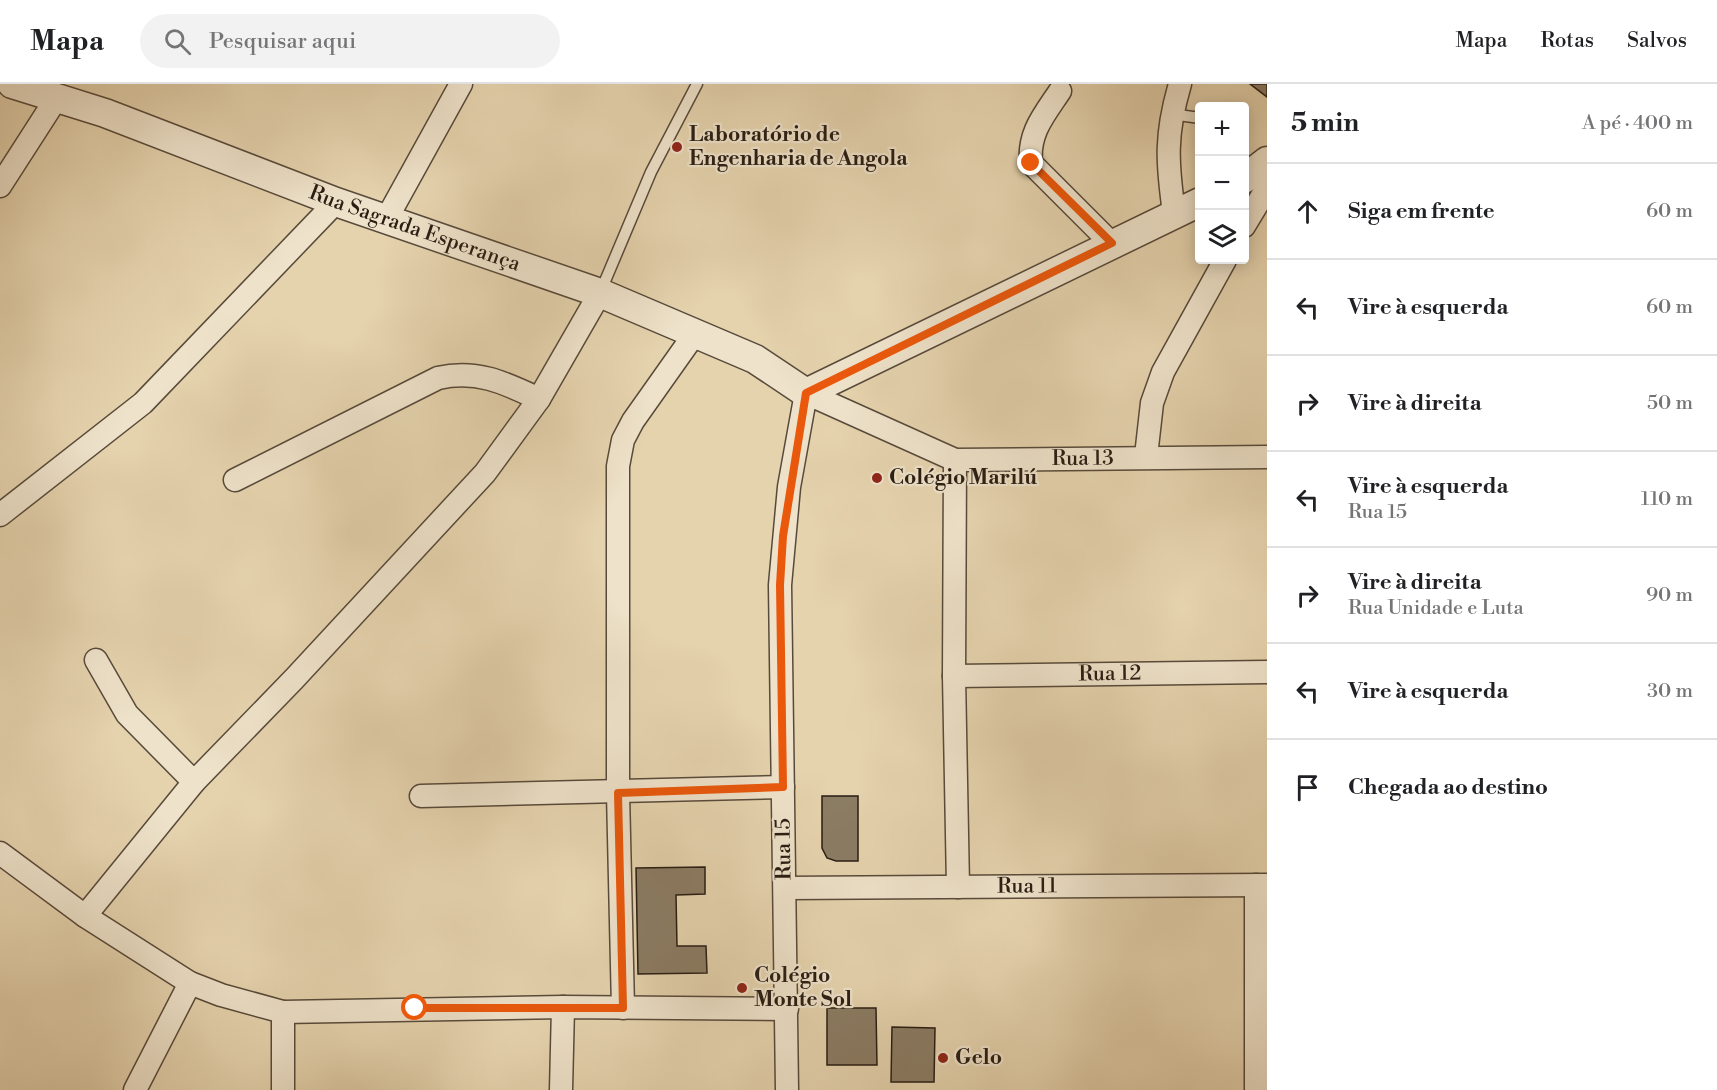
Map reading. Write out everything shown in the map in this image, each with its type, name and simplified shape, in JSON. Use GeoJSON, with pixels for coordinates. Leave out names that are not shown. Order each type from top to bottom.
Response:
{"type":"FeatureCollection","features":[{"type":"Feature","properties":{"kind":"street","name":"Rua Sagrada Esperança"},"geometry":{"type":"LineString","coordinates":[[12,84],[61,92],[105,113],[336,202],[600,293],[755,359],[806,393]]}},
{"type":"Feature","properties":{"kind":"street"},"geometry":{"type":"LineString","coordinates":[[387,218],[461,84]]}},
{"type":"Feature","properties":{"kind":"street"},"geometry":{"type":"LineString","coordinates":[[1174,213],[1167,162],[1171,114],[1180,84]]}},
{"type":"Feature","properties":{"kind":"street"},"geometry":{"type":"LineString","coordinates":[[1060,91],[1032,133],[1029,149],[1031,163],[1112,243]]}},
{"type":"Feature","properties":{"kind":"street"},"geometry":{"type":"LineString","coordinates":[[0,186],[61,92]]}},
{"type":"Feature","properties":{"kind":"street"},"geometry":{"type":"LineString","coordinates":[[1248,210],[1256,171]]}},
{"type":"Feature","properties":{"kind":"street"},"geometry":{"type":"LineString","coordinates":[[0,515],[144,403],[336,202]]}},
{"type":"Feature","properties":{"kind":"street"},"geometry":{"type":"LineString","coordinates":[[806,393],[1195,204]]}},
{"type":"Feature","properties":{"kind":"street"},"geometry":{"type":"LineString","coordinates":[[1146,456],[1152,403],[1163,372],[1223,264]]}},
{"type":"Feature","properties":{"kind":"street"},"geometry":{"type":"LineString","coordinates":[[85,915],[194,782],[294,679],[485,473],[539,399],[600,293]]}},
{"type":"Feature","properties":{"kind":"street"},"geometry":{"type":"LineString","coordinates":[[623,1008],[618,793],[618,466],[623,440],[633,421],[696,332]]}},
{"type":"Feature","properties":{"kind":"street"},"geometry":{"type":"LineString","coordinates":[[235,480],[438,378],[460,373],[503,382],[539,399]]}},
{"type":"Feature","properties":{"kind":"street","name":"Rua 13"},"geometry":{"type":"LineString","coordinates":[[806,393],[954,460],[1146,456],[1267,457]]}},
{"type":"Feature","properties":{"kind":"street","name":"Rua 15"},"geometry":{"type":"LineString","coordinates":[[787,1090],[780,585],[783,536],[806,393]]}},
{"type":"Feature","properties":{"kind":"street"},"geometry":{"type":"LineString","coordinates":[[954,460],[954,676],[958,887]]}},
{"type":"Feature","properties":{"kind":"street"},"geometry":{"type":"LineString","coordinates":[[96,660],[127,714],[194,782]]}},
{"type":"Feature","properties":{"kind":"street","name":"Rua 12"},"geometry":{"type":"LineString","coordinates":[[954,676],[1267,672]]}},
{"type":"Feature","properties":{"kind":"street"},"geometry":{"type":"LineString","coordinates":[[421,796],[618,793],[783,787]]}},
{"type":"Feature","properties":{"kind":"street"},"geometry":{"type":"LineString","coordinates":[[0,853],[85,915],[190,983],[221,995],[283,1012],[563,1007],[787,1009]]}},
{"type":"Feature","properties":{"kind":"street"},"geometry":{"type":"LineString","coordinates":[[1256,1090],[1261,885]]}},
{"type":"Feature","properties":{"kind":"street","name":"Rua 11"},"geometry":{"type":"LineString","coordinates":[[785,888],[1261,885]]}},
{"type":"Feature","properties":{"kind":"street"},"geometry":{"type":"LineString","coordinates":[[135,1090],[190,983]]}},
{"type":"Feature","properties":{"kind":"street"},"geometry":{"type":"LineString","coordinates":[[561,1090],[563,1007]]}},
{"type":"Feature","properties":{"kind":"street"},"geometry":{"type":"LineString","coordinates":[[283,1012],[283,1090]]}},
{"type":"Feature","properties":{"kind":"lane"},"geometry":{"type":"LineString","coordinates":[[600,293],[651,172],[697,84]]}},
{"type":"Feature","properties":{"kind":"lane"},"geometry":{"type":"LineString","coordinates":[[1171,114],[1195,117]]}},
{"type":"Feature","properties":{"kind":"building"},"geometry":{"type":"Polygon","coordinates":[[[1250,84],[1267,84],[1267,97],[1250,84]]]}},
{"type":"Feature","properties":{"kind":"building"},"geometry":{"type":"Polygon","coordinates":[[[822,796],[858,796],[858,861],[836,861],[827,858],[822,848],[822,796]]]}},
{"type":"Feature","properties":{"kind":"building"},"geometry":{"type":"Polygon","coordinates":[[[705,867],[705,894],[676,895],[677,946],[706,946],[707,973],[638,974],[636,868],[705,867]]]}},
{"type":"Feature","properties":{"kind":"building"},"geometry":{"type":"Polygon","coordinates":[[[827,1008],[876,1008],[877,1065],[827,1065],[827,1008]]]}},
{"type":"Feature","properties":{"kind":"building"},"geometry":{"type":"Polygon","coordinates":[[[892,1027],[935,1028],[934,1082],[891,1082],[892,1027]]]}},
{"type":"Feature","properties":{"kind":"place","name":"Laboratório de Engenharia de Angola"},"geometry":{"type":"Point","coordinates":[677,147]}},
{"type":"Feature","properties":{"kind":"place","name":"Colégio Marilú"},"geometry":{"type":"Point","coordinates":[877,478]}},
{"type":"Feature","properties":{"kind":"place","name":"Colégio Monte Sol"},"geometry":{"type":"Point","coordinates":[742,988]}},
{"type":"Feature","properties":{"kind":"place","name":"Gelo"},"geometry":{"type":"Point","coordinates":[943,1058]}},
{"type":"Feature","properties":{"kind":"route"},"geometry":{"type":"LineString","coordinates":[[415,1008],[623,1008],[618,793],[783,787],[780,585],[789,487],[806,393],[1112,243],[1031,163]]}}]}
